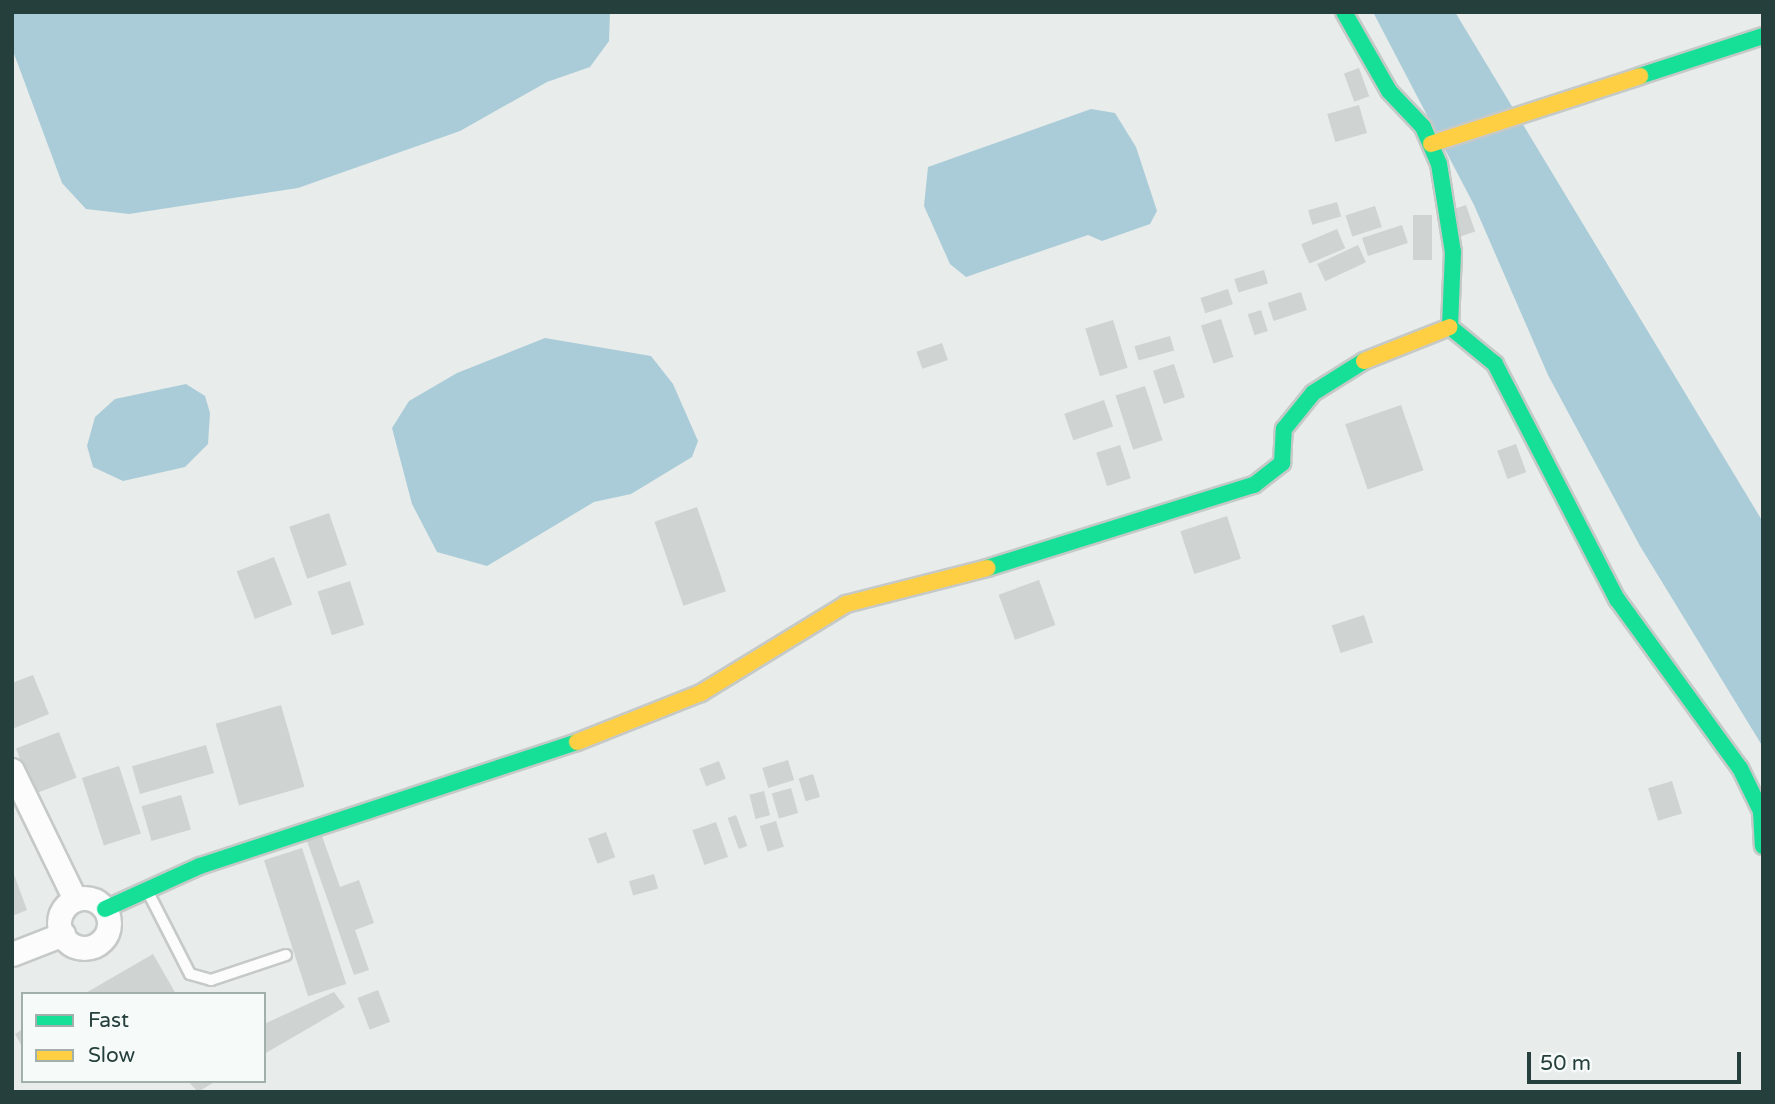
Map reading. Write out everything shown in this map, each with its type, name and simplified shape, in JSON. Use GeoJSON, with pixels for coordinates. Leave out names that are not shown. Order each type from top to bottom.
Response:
{"type":"FeatureCollection","features":[{"type":"Feature","properties":{"kind":"street"},"geometry":{"type":"LineString","coordinates":[[1344,12],[1389,90],[1434,143],[1453,252],[1450,327]]}},
{"type":"Feature","properties":{"kind":"street"},"geometry":{"type":"LineString","coordinates":[[1434,143],[1763,36]]}},
{"type":"Feature","properties":{"kind":"street"},"geometry":{"type":"LineString","coordinates":[[1450,327],[1495,364],[1617,599],[1740,768],[1761,811],[1763,846]]}},
{"type":"Feature","properties":{"kind":"street"},"geometry":{"type":"LineString","coordinates":[[106,909],[200,866],[701,693],[846,604],[1047,552],[1254,485],[1282,463],[1284,429],[1313,393],[1358,363],[1450,327]]}},
{"type":"Feature","properties":{"kind":"street"},"geometry":{"type":"LineString","coordinates":[[12,770],[75,900]]}},
{"type":"Feature","properties":{"kind":"street"},"geometry":{"type":"LineString","coordinates":[[92,899],[106,909],[106,934],[94,946],[77,946],[63,934],[62,911],[75,900],[92,899]]}},
{"type":"Feature","properties":{"kind":"street"},"geometry":{"type":"LineString","coordinates":[[12,954],[63,934]]}},
{"type":"Feature","properties":{"kind":"lane"},"geometry":{"type":"LineString","coordinates":[[148,891],[190,974],[211,980],[286,955]]}},
{"type":"Feature","properties":{"kind":"water"},"geometry":{"type":"Polygon","coordinates":[[[12,12],[610,12],[609,41],[590,67],[547,82],[460,131],[298,188],[129,214],[86,209],[62,183],[13,51],[12,12]]]}},
{"type":"Feature","properties":{"kind":"water"},"geometry":{"type":"Polygon","coordinates":[[[1373,12],[1455,12],[1763,522],[1763,747],[1640,546],[1548,375],[1474,205],[1373,12]]]}},
{"type":"Feature","properties":{"kind":"water"},"geometry":{"type":"Polygon","coordinates":[[[1091,109],[1115,113],[1136,147],[1157,211],[1150,224],[1102,241],[1088,235],[966,277],[950,264],[924,206],[928,167],[1091,109]]]}},
{"type":"Feature","properties":{"kind":"water"},"geometry":{"type":"Polygon","coordinates":[[[545,338],[651,356],[673,384],[698,441],[692,457],[631,494],[594,502],[487,566],[437,552],[412,504],[392,428],[409,401],[457,373],[545,338]]]}},
{"type":"Feature","properties":{"kind":"water"},"geometry":{"type":"Polygon","coordinates":[[[186,384],[205,396],[210,413],[208,444],[185,467],[123,481],[93,467],[87,446],[95,417],[115,399],[186,384]]]}},
{"type":"Feature","properties":{"kind":"building"},"geometry":{"type":"Polygon","coordinates":[[[1359,68],[1369,96],[1354,102],[1344,73],[1359,68]]]}},
{"type":"Feature","properties":{"kind":"building"},"geometry":{"type":"Polygon","coordinates":[[[1359,105],[1367,133],[1335,142],[1327,114],[1359,105]]]}},
{"type":"Feature","properties":{"kind":"building"},"geometry":{"type":"Polygon","coordinates":[[[1337,202],[1341,216],[1312,225],[1308,210],[1337,202]]]}},
{"type":"Feature","properties":{"kind":"building"},"geometry":{"type":"Polygon","coordinates":[[[1466,205],[1475,231],[1459,237],[1450,211],[1466,205]]]}},
{"type":"Feature","properties":{"kind":"building"},"geometry":{"type":"Polygon","coordinates":[[[1375,206],[1382,227],[1352,237],[1346,216],[1375,206]]]}},
{"type":"Feature","properties":{"kind":"building"},"geometry":{"type":"Polygon","coordinates":[[[1413,215],[1432,215],[1432,260],[1413,260],[1413,215]]]}},
{"type":"Feature","properties":{"kind":"building"},"geometry":{"type":"Polygon","coordinates":[[[1402,225],[1408,243],[1368,256],[1362,238],[1402,225]]]}},
{"type":"Feature","properties":{"kind":"building"},"geometry":{"type":"Polygon","coordinates":[[[1337,229],[1345,248],[1309,264],[1301,244],[1337,229]]]}},
{"type":"Feature","properties":{"kind":"building"},"geometry":{"type":"Polygon","coordinates":[[[1358,245],[1366,262],[1325,281],[1317,264],[1358,245]]]}},
{"type":"Feature","properties":{"kind":"building"},"geometry":{"type":"Polygon","coordinates":[[[1264,270],[1268,283],[1238,292],[1234,279],[1264,270]]]}},
{"type":"Feature","properties":{"kind":"building"},"geometry":{"type":"Polygon","coordinates":[[[1228,289],[1233,304],[1205,313],[1200,298],[1228,289]]]}},
{"type":"Feature","properties":{"kind":"building"},"geometry":{"type":"Polygon","coordinates":[[[1301,292],[1307,310],[1274,321],[1268,303],[1301,292]]]}},
{"type":"Feature","properties":{"kind":"building"},"geometry":{"type":"Polygon","coordinates":[[[1261,310],[1268,331],[1254,335],[1248,314],[1261,310]]]}},
{"type":"Feature","properties":{"kind":"building"},"geometry":{"type":"Polygon","coordinates":[[[1221,319],[1233,357],[1213,364],[1201,325],[1221,319]]]}},
{"type":"Feature","properties":{"kind":"building"},"geometry":{"type":"Polygon","coordinates":[[[1113,320],[1128,368],[1100,376],[1085,328],[1113,320]]]}},
{"type":"Feature","properties":{"kind":"building"},"geometry":{"type":"Polygon","coordinates":[[[1170,336],[1174,350],[1139,361],[1134,346],[1170,336]]]}},
{"type":"Feature","properties":{"kind":"building"},"geometry":{"type":"Polygon","coordinates":[[[942,343],[948,360],[922,369],[916,352],[942,343]]]}},
{"type":"Feature","properties":{"kind":"building"},"geometry":{"type":"Polygon","coordinates":[[[1174,364],[1185,397],[1164,404],[1153,371],[1174,364]]]}},
{"type":"Feature","properties":{"kind":"building"},"geometry":{"type":"Polygon","coordinates":[[[1145,386],[1163,440],[1133,450],[1116,396],[1145,386]]]}},
{"type":"Feature","properties":{"kind":"building"},"geometry":{"type":"Polygon","coordinates":[[[1104,400],[1113,426],[1073,440],[1064,414],[1104,400]]]}},
{"type":"Feature","properties":{"kind":"building"},"geometry":{"type":"Polygon","coordinates":[[[1401,405],[1423,470],[1368,489],[1345,424],[1401,405]]]}},
{"type":"Feature","properties":{"kind":"building"},"geometry":{"type":"Polygon","coordinates":[[[1516,444],[1526,472],[1507,479],[1497,451],[1516,444]]]}},
{"type":"Feature","properties":{"kind":"building"},"geometry":{"type":"Polygon","coordinates":[[[1120,445],[1131,478],[1107,486],[1096,453],[1120,445]]]}},
{"type":"Feature","properties":{"kind":"building"},"geometry":{"type":"Polygon","coordinates":[[[697,507],[726,591],[683,606],[654,522],[697,507]]]}},
{"type":"Feature","properties":{"kind":"building"},"geometry":{"type":"Polygon","coordinates":[[[329,513],[347,565],[307,579],[289,527],[329,513]]]}},
{"type":"Feature","properties":{"kind":"building"},"geometry":{"type":"Polygon","coordinates":[[[1227,516],[1241,559],[1194,574],[1180,531],[1227,516]]]}},
{"type":"Feature","properties":{"kind":"building"},"geometry":{"type":"Polygon","coordinates":[[[274,557],[292,605],[255,619],[237,571],[274,557]]]}},
{"type":"Feature","properties":{"kind":"building"},"geometry":{"type":"Polygon","coordinates":[[[1039,580],[1055,625],[1015,640],[999,595],[1039,580]]]}},
{"type":"Feature","properties":{"kind":"building"},"geometry":{"type":"Polygon","coordinates":[[[350,581],[364,625],[332,635],[318,592],[350,581]]]}},
{"type":"Feature","properties":{"kind":"building"},"geometry":{"type":"Polygon","coordinates":[[[1364,615],[1373,643],[1341,653],[1332,626],[1364,615]]]}},
{"type":"Feature","properties":{"kind":"building"},"geometry":{"type":"Polygon","coordinates":[[[33,675],[49,714],[12,729],[12,683],[33,675]]]}},
{"type":"Feature","properties":{"kind":"building"},"geometry":{"type":"Polygon","coordinates":[[[281,705],[304,787],[239,805],[216,724],[281,705]]]}},
{"type":"Feature","properties":{"kind":"building"},"geometry":{"type":"Polygon","coordinates":[[[59,732],[77,778],[34,794],[16,748],[59,732]]]}},
{"type":"Feature","properties":{"kind":"building"},"geometry":{"type":"Polygon","coordinates":[[[206,745],[214,773],[140,794],[132,766],[206,745]]]}},
{"type":"Feature","properties":{"kind":"building"},"geometry":{"type":"Polygon","coordinates":[[[788,760],[794,780],[768,788],[762,768],[788,760]]]}},
{"type":"Feature","properties":{"kind":"building"},"geometry":{"type":"Polygon","coordinates":[[[719,761],[726,779],[706,786],[699,769],[719,761]]]}},
{"type":"Feature","properties":{"kind":"building"},"geometry":{"type":"Polygon","coordinates":[[[119,766],[141,834],[104,846],[82,778],[119,766]]]}},
{"type":"Feature","properties":{"kind":"building"},"geometry":{"type":"Polygon","coordinates":[[[813,774],[820,797],[806,801],[799,778],[813,774]]]}},
{"type":"Feature","properties":{"kind":"building"},"geometry":{"type":"Polygon","coordinates":[[[1672,781],[1682,814],[1658,821],[1648,788],[1672,781]]]}},
{"type":"Feature","properties":{"kind":"building"},"geometry":{"type":"Polygon","coordinates":[[[791,788],[798,813],[779,819],[772,794],[791,788]]]}},
{"type":"Feature","properties":{"kind":"building"},"geometry":{"type":"Polygon","coordinates":[[[764,791],[770,815],[755,819],[749,795],[764,791]]]}},
{"type":"Feature","properties":{"kind":"building"},"geometry":{"type":"Polygon","coordinates":[[[181,795],[191,830],[152,841],[142,806],[181,795]]]}},
{"type":"Feature","properties":{"kind":"building"},"geometry":{"type":"Polygon","coordinates":[[[736,815],[747,846],[739,849],[728,818],[736,815]]]}},
{"type":"Feature","properties":{"kind":"building"},"geometry":{"type":"Polygon","coordinates":[[[776,821],[784,847],[768,852],[760,826],[776,821]]]}},
{"type":"Feature","properties":{"kind":"building"},"geometry":{"type":"Polygon","coordinates":[[[716,822],[728,857],[704,865],[692,830],[716,822]]]}},
{"type":"Feature","properties":{"kind":"building"},"geometry":{"type":"Polygon","coordinates":[[[606,832],[615,857],[597,864],[588,838],[606,832]]]}},
{"type":"Feature","properties":{"kind":"building"},"geometry":{"type":"Polygon","coordinates":[[[322,836],[340,887],[359,880],[374,923],[355,930],[369,970],[354,975],[307,841],[322,836]]]}},
{"type":"Feature","properties":{"kind":"building"},"geometry":{"type":"Polygon","coordinates":[[[302,848],[346,984],[308,996],[264,860],[302,848]]]}},
{"type":"Feature","properties":{"kind":"building"},"geometry":{"type":"Polygon","coordinates":[[[12,869],[27,910],[12,916],[12,869]]]}},
{"type":"Feature","properties":{"kind":"building"},"geometry":{"type":"Polygon","coordinates":[[[654,874],[658,888],[633,896],[629,881],[654,874]]]}},
{"type":"Feature","properties":{"kind":"building"},"geometry":{"type":"Polygon","coordinates":[[[153,954],[175,992],[87,992],[153,954]]]}},
{"type":"Feature","properties":{"kind":"building"},"geometry":{"type":"Polygon","coordinates":[[[378,990],[390,1022],[370,1030],[357,998],[378,990]]]}},
{"type":"Feature","properties":{"kind":"building"},"geometry":{"type":"Polygon","coordinates":[[[334,992],[345,1007],[266,1053],[266,1023],[334,992]]]}},
{"type":"Feature","properties":{"kind":"building"},"geometry":{"type":"Polygon","coordinates":[[[21,1030],[21,1044],[15,1034],[21,1030]]]}},
{"type":"Feature","properties":{"kind":"building"},"geometry":{"type":"Polygon","coordinates":[[[190,1083],[213,1083],[198,1092],[190,1083]]]}},
{"type":"Feature","properties":{"kind":"traffic: fast"},"geometry":{"type":"LineString","coordinates":[[1344,12],[1389,91],[1423,127],[1439,164],[1453,252],[1450,327],[1495,364],[1617,599],[1740,768],[1761,811],[1763,846]]}},
{"type":"Feature","properties":{"kind":"traffic: fast"},"geometry":{"type":"LineString","coordinates":[[1640,76],[1763,36]]}},
{"type":"Feature","properties":{"kind":"traffic: fast"},"geometry":{"type":"LineString","coordinates":[[987,568],[1254,485],[1282,463],[1284,429],[1313,393],[1364,361]]}},
{"type":"Feature","properties":{"kind":"traffic: fast"},"geometry":{"type":"LineString","coordinates":[[105,909],[200,866],[577,742]]}},
{"type":"Feature","properties":{"kind":"traffic: slow"},"geometry":{"type":"LineString","coordinates":[[1431,144],[1640,76]]}},
{"type":"Feature","properties":{"kind":"traffic: slow"},"geometry":{"type":"LineString","coordinates":[[1364,361],[1450,327]]}},
{"type":"Feature","properties":{"kind":"traffic: slow"},"geometry":{"type":"LineString","coordinates":[[577,742],[701,693],[846,604],[987,568]]}}]}
